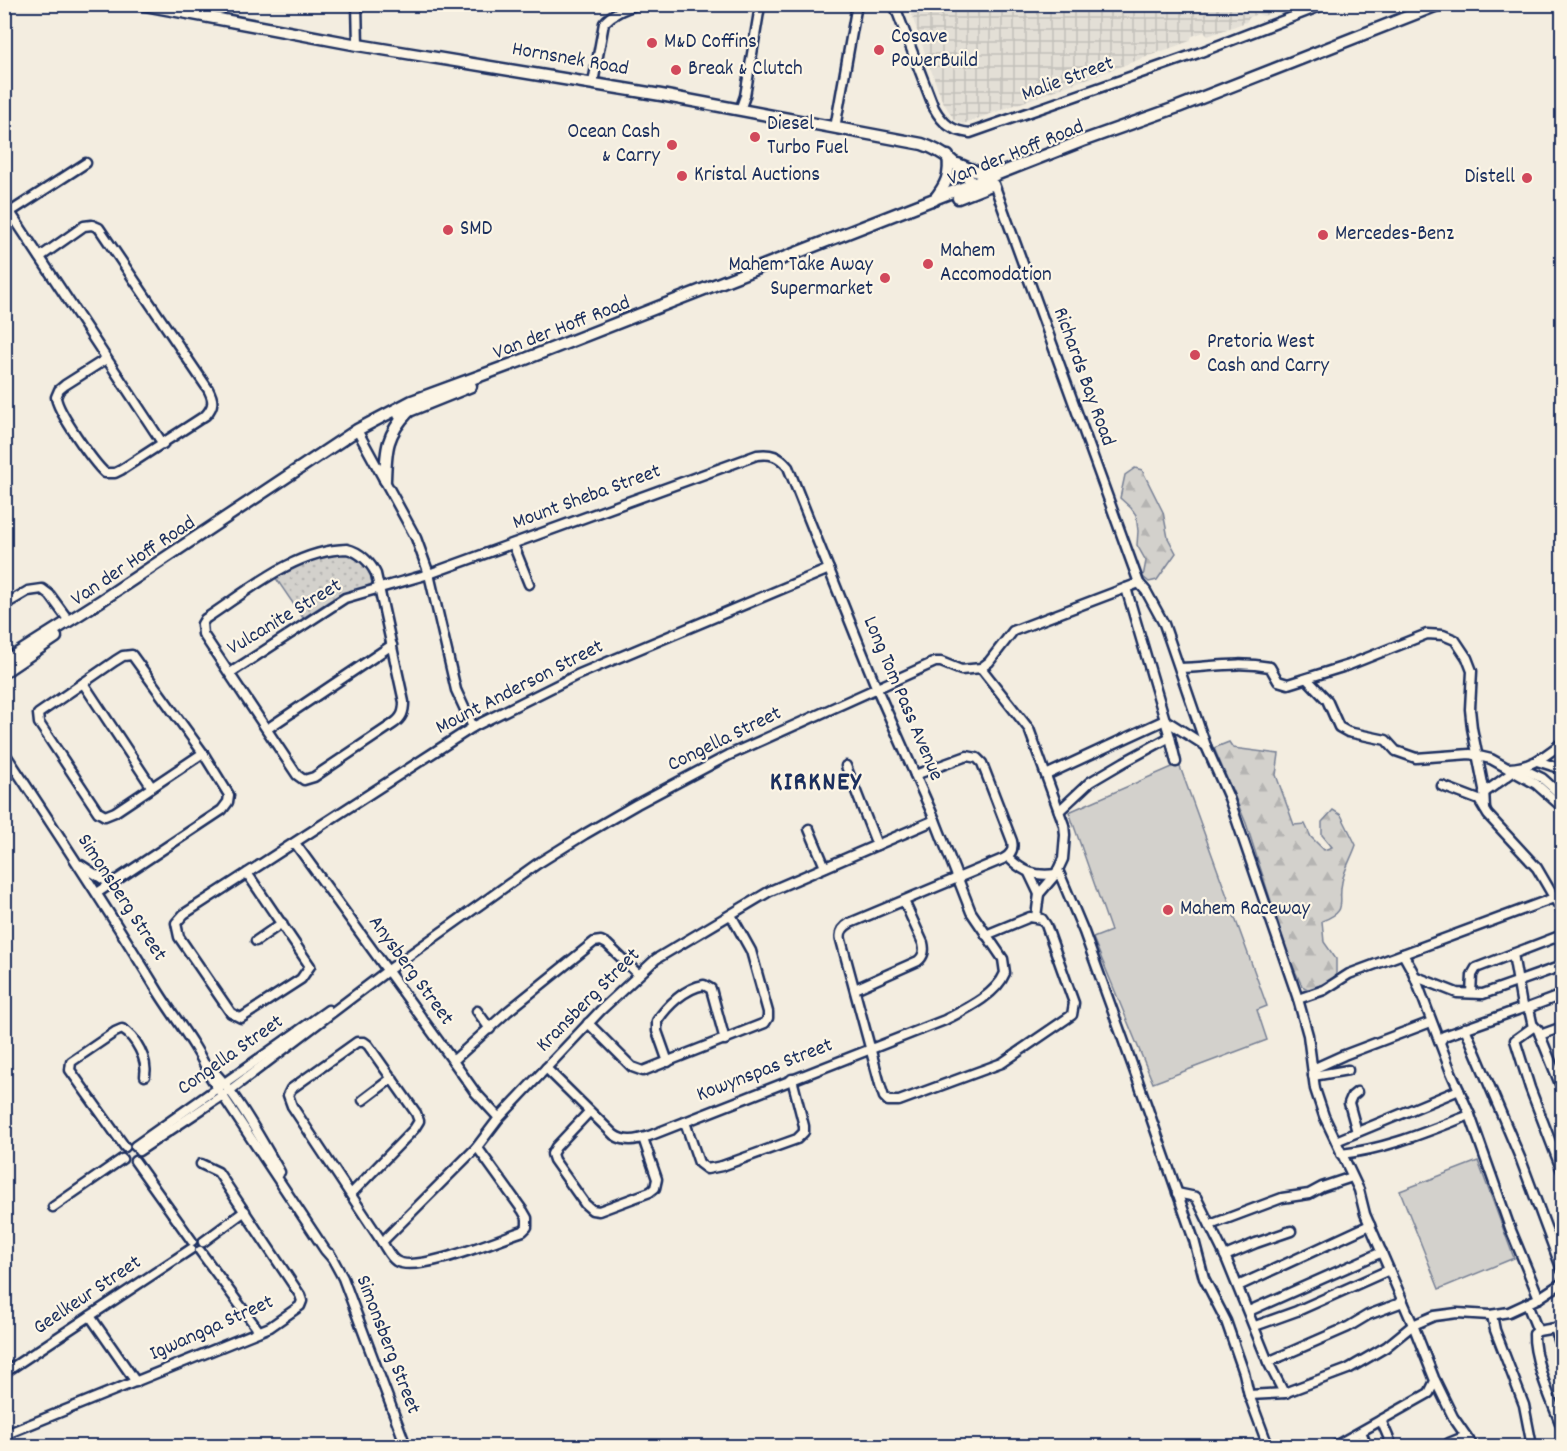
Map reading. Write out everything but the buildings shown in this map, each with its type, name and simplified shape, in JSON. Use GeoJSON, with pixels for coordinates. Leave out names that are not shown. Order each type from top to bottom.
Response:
{"type":"FeatureCollection","features":[{"type":"Feature","properties":{"kind":"main road","name":"Hornsnek Road"},"geometry":{"type":"LineString","coordinates":[[139,4],[358,45],[593,83],[922,144],[938,149],[952,159],[974,187]]}},
{"type":"Feature","properties":{"kind":"main road","name":"Van der Hoff Road"},"geometry":{"type":"LineString","coordinates":[[4,672],[358,433],[410,410],[836,243],[1026,164],[1179,107],[1440,4]]}},
{"type":"Feature","properties":{"kind":"main road","name":"Van der Hoff Road"},"geometry":{"type":"LineString","coordinates":[[4,662],[358,433],[412,401],[934,200],[974,187],[994,184],[1131,129],[1179,107]]}},
{"type":"Feature","properties":{"kind":"main road"},"geometry":{"type":"LineString","coordinates":[[934,200],[947,183],[952,159],[977,172],[987,173],[1026,164]]}},
{"type":"Feature","properties":{"kind":"main road"},"geometry":{"type":"LineString","coordinates":[[385,480],[388,441],[397,425],[410,410]]}},
{"type":"Feature","properties":{"kind":"street"},"geometry":{"type":"LineString","coordinates":[[357,4],[358,45]]}},
{"type":"Feature","properties":{"kind":"street"},"geometry":{"type":"LineString","coordinates":[[593,83],[604,23],[619,11],[639,4]]}},
{"type":"Feature","properties":{"kind":"street"},"geometry":{"type":"LineString","coordinates":[[740,110],[745,96],[759,4]]}},
{"type":"Feature","properties":{"kind":"street"},"geometry":{"type":"LineString","coordinates":[[835,128],[857,4]]}},
{"type":"Feature","properties":{"kind":"street","name":"Malie Street"},"geometry":{"type":"LineString","coordinates":[[894,4],[940,120],[959,132],[970,133],[1201,52],[1326,4]]}},
{"type":"Feature","properties":{"kind":"street"},"geometry":{"type":"LineString","coordinates":[[86,163],[7,214],[40,257],[163,444]]}},
{"type":"Feature","properties":{"kind":"street","name":"Richards Bay Road"},"geometry":{"type":"LineString","coordinates":[[994,184],[1139,583],[1146,591],[1164,624],[1206,746],[1229,798],[1298,999],[1308,1035],[1313,1072],[1324,1116],[1359,1190],[1364,1211],[1435,1381],[1453,1417],[1473,1446]]}},
{"type":"Feature","properties":{"kind":"street"},"geometry":{"type":"LineString","coordinates":[[40,257],[84,226],[92,225],[99,228],[208,389],[212,397],[211,409],[206,415],[163,444],[116,473],[105,473],[62,413],[56,397],[65,385],[106,359]]}},
{"type":"Feature","properties":{"kind":"street"},"geometry":{"type":"LineString","coordinates":[[358,433],[416,538],[429,574],[456,690],[473,727]]}},
{"type":"Feature","properties":{"kind":"street","name":"Mount Sheba Street"},"geometry":{"type":"LineString","coordinates":[[429,574],[757,455]]}},
{"type":"Feature","properties":{"kind":"street","name":"Long Tom Pass Avenue"},"geometry":{"type":"LineString","coordinates":[[757,455],[772,455],[781,458],[788,467],[877,689],[972,912],[1003,959],[1005,973]]}},
{"type":"Feature","properties":{"kind":"street"},"geometry":{"type":"LineString","coordinates":[[513,544],[529,584]]}},
{"type":"Feature","properties":{"kind":"street"},"geometry":{"type":"LineString","coordinates":[[335,550],[352,550],[371,565],[380,588],[392,645],[404,702],[402,715],[393,724],[314,777],[304,780],[297,775],[202,628],[203,621],[288,565],[335,550]]}},
{"type":"Feature","properties":{"kind":"street","name":"Mount Anderson Street"},"geometry":{"type":"LineString","coordinates":[[247,873],[308,961],[309,969],[301,978],[241,1018],[231,1013],[179,937],[176,923],[184,914],[247,873],[295,843],[473,727],[593,668],[829,569]]}},
{"type":"Feature","properties":{"kind":"street","name":"Vulcanite Street"},"geometry":{"type":"LineString","coordinates":[[230,673],[337,602],[429,574]]}},
{"type":"Feature","properties":{"kind":"street"},"geometry":{"type":"LineString","coordinates":[[1036,917],[1039,894],[1057,872],[1063,859],[1065,835],[1059,811],[1029,729],[981,668],[989,662],[1013,631],[1139,583]]}},
{"type":"Feature","properties":{"kind":"street"},"geometry":{"type":"LineString","coordinates":[[1126,588],[1176,762]]}},
{"type":"Feature","properties":{"kind":"street"},"geometry":{"type":"LineString","coordinates":[[4,605],[27,591],[42,589],[50,595],[69,621]]}},
{"type":"Feature","properties":{"kind":"street"},"geometry":{"type":"LineString","coordinates":[[1180,668],[1238,663],[1257,665],[1270,667],[1278,681],[1284,684],[1307,679],[1427,634],[1450,637],[1463,651],[1471,668],[1470,709],[1485,808]]}},
{"type":"Feature","properties":{"kind":"street"},"geometry":{"type":"LineString","coordinates":[[267,729],[392,645]]}},
{"type":"Feature","properties":{"kind":"street"},"geometry":{"type":"LineString","coordinates":[[97,893],[226,807],[229,798],[227,791],[203,753],[132,655],[123,657],[41,710],[38,719],[98,812],[105,816],[115,812],[203,753]]}},
{"type":"Feature","properties":{"kind":"street","name":"Congella Street"},"geometry":{"type":"LineString","coordinates":[[137,1149],[226,1093],[387,971],[537,864],[637,804],[729,755],[935,662],[961,670],[981,668]]}},
{"type":"Feature","properties":{"kind":"street"},"geometry":{"type":"LineString","coordinates":[[1307,679],[1327,700],[1339,727],[1348,732],[1386,740],[1396,750],[1416,758],[1477,755],[1491,759],[1542,778],[1563,796]]}},
{"type":"Feature","properties":{"kind":"street"},"geometry":{"type":"LineString","coordinates":[[83,683],[151,786]]}},
{"type":"Feature","properties":{"kind":"street"},"geometry":{"type":"LineString","coordinates":[[1165,720],[1206,746]]}},
{"type":"Feature","properties":{"kind":"street"},"geometry":{"type":"LineString","coordinates":[[1046,775],[1165,720]]}},
{"type":"Feature","properties":{"kind":"street"},"geometry":{"type":"LineString","coordinates":[[1059,811],[1090,782],[1170,737]]}},
{"type":"Feature","properties":{"kind":"street"},"geometry":{"type":"LineString","coordinates":[[1484,793],[1496,787],[1513,769],[1537,761],[1563,743]]}},
{"type":"Feature","properties":{"kind":"street","name":"Simonsberg Street"},"geometry":{"type":"LineString","coordinates":[[4,753],[97,893],[205,1064],[214,1071],[220,1085],[332,1258],[343,1278],[406,1446]]}},
{"type":"Feature","properties":{"kind":"street"},"geometry":{"type":"LineString","coordinates":[[915,775],[967,756],[980,760],[1012,841],[1013,849],[1008,857],[850,923],[843,928],[841,940],[884,1097],[888,1101],[894,1102],[996,1066],[1069,1018],[1074,1010],[1074,1003],[1047,925],[1042,919],[1028,918],[986,935]]}},
{"type":"Feature","properties":{"kind":"street"},"geometry":{"type":"LineString","coordinates":[[1537,761],[1563,769]]}},
{"type":"Feature","properties":{"kind":"street"},"geometry":{"type":"LineString","coordinates":[[846,766],[877,845]]}},
{"type":"Feature","properties":{"kind":"street"},"geometry":{"type":"LineString","coordinates":[[1513,769],[1536,784],[1563,807]]}},
{"type":"Feature","properties":{"kind":"street"},"geometry":{"type":"LineString","coordinates":[[1443,786],[1475,798],[1485,808],[1559,896],[1563,911]]}},
{"type":"Feature","properties":{"kind":"street","name":"Kransberg Street"},"geometry":{"type":"LineString","coordinates":[[382,1242],[477,1147],[499,1118],[588,1023],[656,959],[770,891],[934,820]]}},
{"type":"Feature","properties":{"kind":"street"},"geometry":{"type":"LineString","coordinates":[[809,829],[825,867]]}},
{"type":"Feature","properties":{"kind":"street","name":"Anysberg Street"},"geometry":{"type":"LineString","coordinates":[[295,843],[475,1092],[499,1118]]}},
{"type":"Feature","properties":{"kind":"street"},"geometry":{"type":"LineString","coordinates":[[1008,857],[1024,872],[1044,875],[1057,872]]}},
{"type":"Feature","properties":{"kind":"street"},"geometry":{"type":"LineString","coordinates":[[74,858],[104,880],[116,881]]}},
{"type":"Feature","properties":{"kind":"street"},"geometry":{"type":"LineString","coordinates":[[1057,872],[1084,932],[1194,1240],[1204,1278],[1226,1321],[1268,1446]]}},
{"type":"Feature","properties":{"kind":"street"},"geometry":{"type":"LineString","coordinates":[[1029,873],[1039,894]]}},
{"type":"Feature","properties":{"kind":"street"},"geometry":{"type":"LineString","coordinates":[[1298,999],[1324,990],[1344,976],[1559,896]]}},
{"type":"Feature","properties":{"kind":"street"},"geometry":{"type":"LineString","coordinates":[[855,989],[922,958],[923,943],[904,901]]}},
{"type":"Feature","properties":{"kind":"street"},"geometry":{"type":"LineString","coordinates":[[588,1023],[638,1070],[643,1071],[762,1025],[767,1021],[768,1015],[751,951],[731,915]]}},
{"type":"Feature","properties":{"kind":"street"},"geometry":{"type":"LineString","coordinates":[[256,941],[282,923]]}},
{"type":"Feature","properties":{"kind":"street"},"geometry":{"type":"LineString","coordinates":[[1471,993],[1472,975],[1476,968],[1563,935]]}},
{"type":"Feature","properties":{"kind":"street"},"geometry":{"type":"LineString","coordinates":[[453,1061],[507,1012],[594,942],[601,941],[607,944],[638,974]]}},
{"type":"Feature","properties":{"kind":"street"},"geometry":{"type":"LineString","coordinates":[[1403,954],[1470,1115],[1510,1228],[1539,1298]]}},
{"type":"Feature","properties":{"kind":"street"},"geometry":{"type":"LineString","coordinates":[[1513,954],[1526,1009],[1533,1025],[1537,1028],[1563,1089]]}},
{"type":"Feature","properties":{"kind":"street"},"geometry":{"type":"LineString","coordinates":[[1414,976],[1457,993],[1483,994],[1563,966]]}},
{"type":"Feature","properties":{"kind":"street","name":"Kowynspas Street"},"geometry":{"type":"LineString","coordinates":[[546,1068],[614,1135],[622,1140],[631,1141],[685,1122],[959,1013],[997,986],[1005,973]]}},
{"type":"Feature","properties":{"kind":"street"},"geometry":{"type":"LineString","coordinates":[[668,1062],[657,1031],[657,1021],[675,1001],[695,987],[704,985],[711,989],[725,1040]]}},
{"type":"Feature","properties":{"kind":"street"},"geometry":{"type":"LineString","coordinates":[[1440,1042],[1444,1036],[1563,995]]}},
{"type":"Feature","properties":{"kind":"street","name":"Congella Street"},"geometry":{"type":"LineString","coordinates":[[137,1149],[220,1085],[340,1002],[349,999]]}},
{"type":"Feature","properties":{"kind":"street"},"geometry":{"type":"LineString","coordinates":[[477,1011],[490,1029]]}},
{"type":"Feature","properties":{"kind":"street"},"geometry":{"type":"LineString","coordinates":[[1313,1072],[1344,1055],[1431,1022]]}},
{"type":"Feature","properties":{"kind":"street"},"geometry":{"type":"LineString","coordinates":[[1533,1025],[1516,1038],[1517,1049],[1563,1171]]}},
{"type":"Feature","properties":{"kind":"street"},"geometry":{"type":"LineString","coordinates":[[1540,1035],[1563,1027]]}},
{"type":"Feature","properties":{"kind":"street"},"geometry":{"type":"LineString","coordinates":[[1465,1028],[1521,1160],[1563,1270]]}},
{"type":"Feature","properties":{"kind":"street"},"geometry":{"type":"LineString","coordinates":[[125,1147],[70,1070],[71,1062],[122,1029],[143,1056],[146,1063],[145,1076]]}},
{"type":"Feature","properties":{"kind":"street"},"geometry":{"type":"LineString","coordinates":[[351,1194],[418,1123],[417,1113],[368,1044],[359,1042],[289,1092],[288,1097],[382,1242],[398,1262],[433,1261],[452,1257],[526,1228],[528,1223],[523,1212],[477,1147]]}},
{"type":"Feature","properties":{"kind":"street"},"geometry":{"type":"LineString","coordinates":[[1313,1072],[1348,1070]]}},
{"type":"Feature","properties":{"kind":"street"},"geometry":{"type":"LineString","coordinates":[[363,1100],[392,1078]]}},
{"type":"Feature","properties":{"kind":"street"},"geometry":{"type":"LineString","coordinates":[[685,1122],[699,1163],[707,1169],[722,1166],[797,1139],[804,1132],[804,1126],[792,1079]]}},
{"type":"Feature","properties":{"kind":"street"},"geometry":{"type":"LineString","coordinates":[[1336,1141],[1459,1090]]}},
{"type":"Feature","properties":{"kind":"street"},"geometry":{"type":"LineString","coordinates":[[1357,1092],[1349,1103],[1357,1132]]}},
{"type":"Feature","properties":{"kind":"street"},"geometry":{"type":"LineString","coordinates":[[589,1112],[552,1154],[585,1204],[592,1210],[599,1211],[655,1188],[657,1179],[643,1138]]}},
{"type":"Feature","properties":{"kind":"street"},"geometry":{"type":"LineString","coordinates":[[1341,1154],[1391,1144],[1470,1115]]}},
{"type":"Feature","properties":{"kind":"street"},"geometry":{"type":"LineString","coordinates":[[130,1145],[137,1149],[138,1158],[135,1161],[128,1163],[122,1159],[121,1151],[125,1147],[130,1145]]}},
{"type":"Feature","properties":{"kind":"street"},"geometry":{"type":"LineString","coordinates":[[52,1207],[122,1159]]}},
{"type":"Feature","properties":{"kind":"street"},"geometry":{"type":"LineString","coordinates":[[135,1161],[259,1331]]}},
{"type":"Feature","properties":{"kind":"street","name":"Igwangqa Street"},"geometry":{"type":"LineString","coordinates":[[4,1435],[259,1331],[285,1318],[300,1306],[302,1299],[218,1172],[201,1164]]}},
{"type":"Feature","properties":{"kind":"street"},"geometry":{"type":"LineString","coordinates":[[1210,1225],[1282,1198],[1310,1194],[1322,1187],[1352,1177]]}},
{"type":"Feature","properties":{"kind":"street"},"geometry":{"type":"LineString","coordinates":[[1177,1193],[1196,1197],[1225,1256],[1268,1362],[1282,1392],[1286,1393]]}},
{"type":"Feature","properties":{"kind":"street","name":"Geelkeur Street"},"geometry":{"type":"LineString","coordinates":[[4,1373],[245,1211]]}},
{"type":"Feature","properties":{"kind":"street"},"geometry":{"type":"LineString","coordinates":[[1238,1286],[1370,1225]]}},
{"type":"Feature","properties":{"kind":"street"},"geometry":{"type":"LineString","coordinates":[[1225,1256],[1291,1231]]}},
{"type":"Feature","properties":{"kind":"street"},"geometry":{"type":"LineString","coordinates":[[1249,1311],[1382,1252]]}},
{"type":"Feature","properties":{"kind":"street"},"geometry":{"type":"LineString","coordinates":[[1255,1326],[1297,1311],[1389,1270]]}},
{"type":"Feature","properties":{"kind":"street"},"geometry":{"type":"LineString","coordinates":[[1249,1395],[1286,1393],[1348,1369],[1386,1347],[1413,1325],[1434,1316],[1449,1313],[1492,1315],[1509,1312],[1562,1287]]}},
{"type":"Feature","properties":{"kind":"street"},"geometry":{"type":"LineString","coordinates":[[1268,1362],[1348,1327],[1368,1315],[1403,1302]]}},
{"type":"Feature","properties":{"kind":"street"},"geometry":{"type":"LineString","coordinates":[[1527,1304],[1538,1331]]}},
{"type":"Feature","properties":{"kind":"street"},"geometry":{"type":"LineString","coordinates":[[1492,1315],[1497,1338],[1524,1405],[1532,1446]]}},
{"type":"Feature","properties":{"kind":"street"},"geometry":{"type":"LineString","coordinates":[[90,1316],[136,1382]]}},
{"type":"Feature","properties":{"kind":"street"},"geometry":{"type":"LineString","coordinates":[[1563,1349],[1555,1328],[1534,1334],[1534,1346],[1563,1428]]}},
{"type":"Feature","properties":{"kind":"street"},"geometry":{"type":"LineString","coordinates":[[1335,1446],[1429,1393],[1435,1381]]}},
{"type":"Feature","properties":{"kind":"street"},"geometry":{"type":"LineString","coordinates":[[1381,1420],[1392,1446]]}},
{"type":"Feature","properties":{"kind":"street"},"geometry":{"type":"LineString","coordinates":[[1361,1432],[1367,1446]]}},
{"type":"Feature","properties":{"kind":"street"},"geometry":{"type":"LineString","coordinates":[[1450,1446],[1449,1443],[1466,1436]]}},
{"type":"Feature","properties":{"kind":"shaded area"},"geometry":{"type":"Polygon","coordinates":[[[908,4],[1284,5],[1283,8],[1264,16],[1257,14],[1246,22],[1208,36],[1204,32],[1192,36],[1190,41],[963,124],[954,120],[941,98],[908,4]]]}},
{"type":"Feature","properties":{"kind":"green space"},"geometry":{"type":"Polygon","coordinates":[[[1135,468],[1142,470],[1163,512],[1168,538],[1176,553],[1157,580],[1149,582],[1143,577],[1146,561],[1137,545],[1136,515],[1120,498],[1125,475],[1135,468]]]}},
{"type":"Feature","properties":{"kind":"green space"},"geometry":{"type":"Polygon","coordinates":[[[351,552],[370,569],[373,582],[369,586],[339,595],[303,618],[275,577],[311,559],[351,552]]]}},
{"type":"Feature","properties":{"kind":"green space"},"geometry":{"type":"Polygon","coordinates":[[[1229,742],[1233,748],[1279,754],[1276,775],[1294,825],[1305,824],[1311,837],[1324,850],[1332,847],[1322,835],[1322,822],[1333,810],[1341,815],[1356,845],[1343,877],[1341,905],[1336,913],[1322,921],[1324,942],[1336,959],[1336,974],[1332,980],[1309,990],[1302,986],[1289,958],[1246,823],[1214,748],[1229,742]]]}},
{"type":"Feature","properties":{"kind":"green space","name":"Mahem Raceway"},"geometry":{"type":"Polygon","coordinates":[[[1179,764],[1267,1006],[1257,1010],[1267,1040],[1153,1083],[1093,938],[1111,931],[1069,812],[1179,764]]]}},
{"type":"Feature","properties":{"kind":"green space"},"geometry":{"type":"Polygon","coordinates":[[[1478,1161],[1514,1258],[1439,1289],[1400,1191],[1478,1161]]]}},
{"type":"Feature","properties":{"kind":"place","name":"M&D Coffins"},"geometry":{"type":"Point","coordinates":[652,43]}},
{"type":"Feature","properties":{"kind":"place","name":"Cosave PowerBuild"},"geometry":{"type":"Point","coordinates":[879,50]}},
{"type":"Feature","properties":{"kind":"place","name":"Break & Clutch"},"geometry":{"type":"Point","coordinates":[676,70]}},
{"type":"Feature","properties":{"kind":"place","name":"Diesel Turbo Fuel"},"geometry":{"type":"Point","coordinates":[755,137]}},
{"type":"Feature","properties":{"kind":"place","name":"Ocean Cash & Carry"},"geometry":{"type":"Point","coordinates":[672,145]}},
{"type":"Feature","properties":{"kind":"place","name":"Kristal Auctions"},"geometry":{"type":"Point","coordinates":[682,176]}},
{"type":"Feature","properties":{"kind":"place","name":"Distell"},"geometry":{"type":"Point","coordinates":[1527,178]}},
{"type":"Feature","properties":{"kind":"place","name":"SMD"},"geometry":{"type":"Point","coordinates":[448,230]}},
{"type":"Feature","properties":{"kind":"place","name":"Mercedes-Benz"},"geometry":{"type":"Point","coordinates":[1323,235]}},
{"type":"Feature","properties":{"kind":"place","name":"Mahem Accomodation"},"geometry":{"type":"Point","coordinates":[928,264]}},
{"type":"Feature","properties":{"kind":"place","name":"Mahem Take Away Supermarket"},"geometry":{"type":"Point","coordinates":[885,278]}},
{"type":"Feature","properties":{"kind":"place","name":"Pretoria West Cash and Carry"},"geometry":{"type":"Point","coordinates":[1195,355]}},
{"type":"Feature","properties":{"kind":"place","name":"Mahem Raceway"},"geometry":{"type":"Point","coordinates":[1168,910]}},
{"type":"Feature","properties":{"kind":"district","name":"KIRKNEY"},"geometry":{"type":"Point","coordinates":[816,783]}}]}
